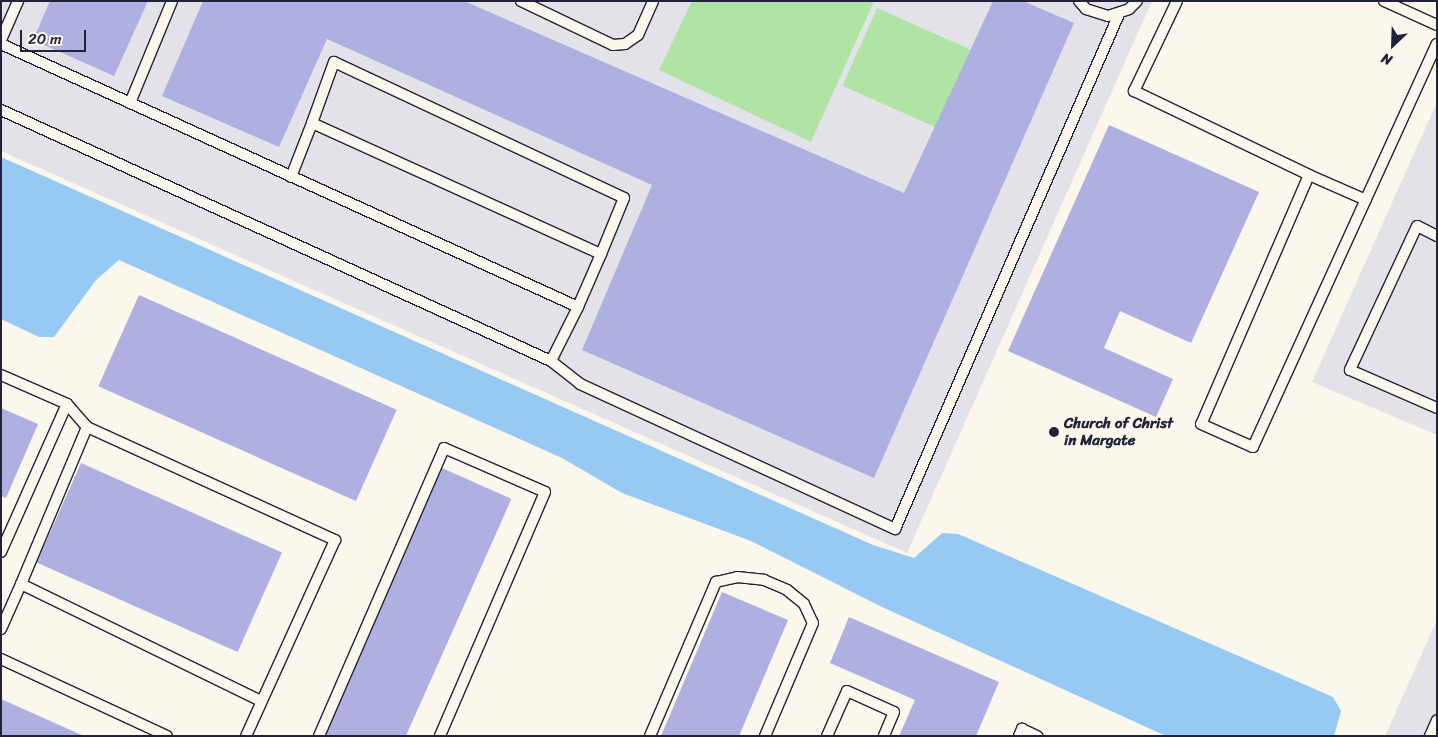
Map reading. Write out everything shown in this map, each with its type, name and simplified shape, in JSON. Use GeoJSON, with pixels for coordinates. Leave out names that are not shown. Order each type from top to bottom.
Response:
{"type":"FeatureCollection","features":[{"type":"Feature","properties":{"kind":"lane"},"geometry":{"type":"LineString","coordinates":[[18,1],[1,42],[291,177],[578,307]]}},
{"type":"Feature","properties":{"kind":"lane"},"geometry":{"type":"LineString","coordinates":[[130,103],[172,1]]}},
{"type":"Feature","properties":{"kind":"lane"},"geometry":{"type":"LineString","coordinates":[[521,1],[613,45],[625,44],[638,35],[653,1]]}},
{"type":"Feature","properties":{"kind":"lane"},"geometry":{"type":"LineString","coordinates":[[1079,1],[1096,14],[1119,14]]}},
{"type":"Feature","properties":{"kind":"lane"},"geometry":{"type":"LineString","coordinates":[[1,110],[551,361],[580,384],[895,528],[1119,14],[1137,1]]}},
{"type":"Feature","properties":{"kind":"lane"},"geometry":{"type":"LineString","coordinates":[[1177,1],[1134,91],[1309,175],[1366,200]]}},
{"type":"Feature","properties":{"kind":"lane"},"geometry":{"type":"LineString","coordinates":[[1384,1],[1437,25]]}},
{"type":"Feature","properties":{"kind":"lane"},"geometry":{"type":"LineString","coordinates":[[1309,175],[1201,424],[1253,447],[1437,44]]}},
{"type":"Feature","properties":{"kind":"lane"},"geometry":{"type":"LineString","coordinates":[[291,177],[334,62],[624,198],[578,307],[551,361]]}},
{"type":"Feature","properties":{"kind":"lane"},"geometry":{"type":"LineString","coordinates":[[312,123],[601,254]]}},
{"type":"Feature","properties":{"kind":"lane"},"geometry":{"type":"LineString","coordinates":[[1437,236],[1417,226],[1350,370],[1437,408]]}},
{"type":"Feature","properties":{"kind":"lane"},"geometry":{"type":"LineString","coordinates":[[1,375],[67,404],[87,427],[335,540],[246,736]]}},
{"type":"Feature","properties":{"kind":"lane"},"geometry":{"type":"LineString","coordinates":[[1,552],[67,404]]}},
{"type":"Feature","properties":{"kind":"lane"},"geometry":{"type":"LineString","coordinates":[[1,628],[87,427]]}},
{"type":"Feature","properties":{"kind":"lane"},"geometry":{"type":"LineString","coordinates":[[319,736],[444,448],[545,492],[440,736]]}},
{"type":"Feature","properties":{"kind":"lane"},"geometry":{"type":"LineString","coordinates":[[650,736],[716,582],[737,577],[764,580],[787,590],[804,604],[813,624],[765,736]]}},
{"type":"Feature","properties":{"kind":"lane"},"geometry":{"type":"LineString","coordinates":[[21,584],[261,701]]}},
{"type":"Feature","properties":{"kind":"lane"},"geometry":{"type":"LineString","coordinates":[[1,660],[167,736]]}},
{"type":"Feature","properties":{"kind":"lane"},"geometry":{"type":"LineString","coordinates":[[827,736],[847,691],[894,712],[884,736]]}},
{"type":"Feature","properties":{"kind":"lane"},"geometry":{"type":"LineString","coordinates":[[1430,736],[1437,720]]}},
{"type":"Feature","properties":{"kind":"lane"},"geometry":{"type":"LineString","coordinates":[[1019,736],[1022,729],[1037,736]]}},
{"type":"Feature","properties":{"kind":"shaded area"},"geometry":{"type":"Polygon","coordinates":[[[1,1],[1152,1],[907,553],[1,151],[1,1]]]}},
{"type":"Feature","properties":{"kind":"shaded area"},"geometry":{"type":"Polygon","coordinates":[[[1437,102],[1437,435],[1312,382],[1437,102]]]}},
{"type":"Feature","properties":{"kind":"shaded area"},"geometry":{"type":"Polygon","coordinates":[[[1437,620],[1437,736],[1385,736],[1437,620]]]}},
{"type":"Feature","properties":{"kind":"green space"},"geometry":{"type":"Polygon","coordinates":[[[692,1],[874,1],[811,142],[659,70],[692,1]]]}},
{"type":"Feature","properties":{"kind":"green space"},"geometry":{"type":"Polygon","coordinates":[[[877,8],[970,49],[936,127],[842,86],[877,8]]]}},
{"type":"Feature","properties":{"kind":"water"},"geometry":{"type":"Polygon","coordinates":[[[1,157],[873,545],[914,558],[942,533],[958,534],[1333,697],[1341,711],[1334,736],[1166,736],[882,607],[751,541],[622,493],[562,458],[119,260],[96,280],[54,337],[39,337],[1,319],[1,157]]]}},
{"type":"Feature","properties":{"kind":"building"},"geometry":{"type":"Polygon","coordinates":[[[50,1],[148,1],[114,76],[33,40],[50,1]]]}},
{"type":"Feature","properties":{"kind":"building"},"geometry":{"type":"Polygon","coordinates":[[[203,1],[464,1],[904,193],[993,1],[1023,1],[1074,23],[874,478],[582,350],[652,185],[327,39],[279,147],[162,96],[203,1]]]}},
{"type":"Feature","properties":{"kind":"building"},"geometry":{"type":"Polygon","coordinates":[[[1109,125],[1259,192],[1191,343],[1120,311],[1104,348],[1173,379],[1156,417],[1008,351],[1109,125]]]}},
{"type":"Feature","properties":{"kind":"building"},"geometry":{"type":"Polygon","coordinates":[[[139,295],[397,410],[356,501],[98,386],[139,295]]]}},
{"type":"Feature","properties":{"kind":"building"},"geometry":{"type":"Polygon","coordinates":[[[1,408],[38,424],[6,498],[1,496],[1,408]]]}},
{"type":"Feature","properties":{"kind":"building"},"geometry":{"type":"Polygon","coordinates":[[[81,463],[282,552],[238,652],[37,563],[81,463]]]}},
{"type":"Feature","properties":{"kind":"building"},"geometry":{"type":"Polygon","coordinates":[[[442,468],[511,499],[406,736],[323,736],[442,468]]]}},
{"type":"Feature","properties":{"kind":"building"},"geometry":{"type":"Polygon","coordinates":[[[722,592],[788,620],[739,736],[661,736],[722,592]]]}},
{"type":"Feature","properties":{"kind":"building"},"geometry":{"type":"Polygon","coordinates":[[[849,617],[999,682],[976,736],[899,736],[915,700],[830,663],[849,617]]]}},
{"type":"Feature","properties":{"kind":"building"},"geometry":{"type":"Polygon","coordinates":[[[1,699],[84,736],[1,736],[1,699]]]}},
{"type":"Feature","properties":{"kind":"place","name":"Church of Christ in Margate"},"geometry":{"type":"Point","coordinates":[1054,432]}}]}
